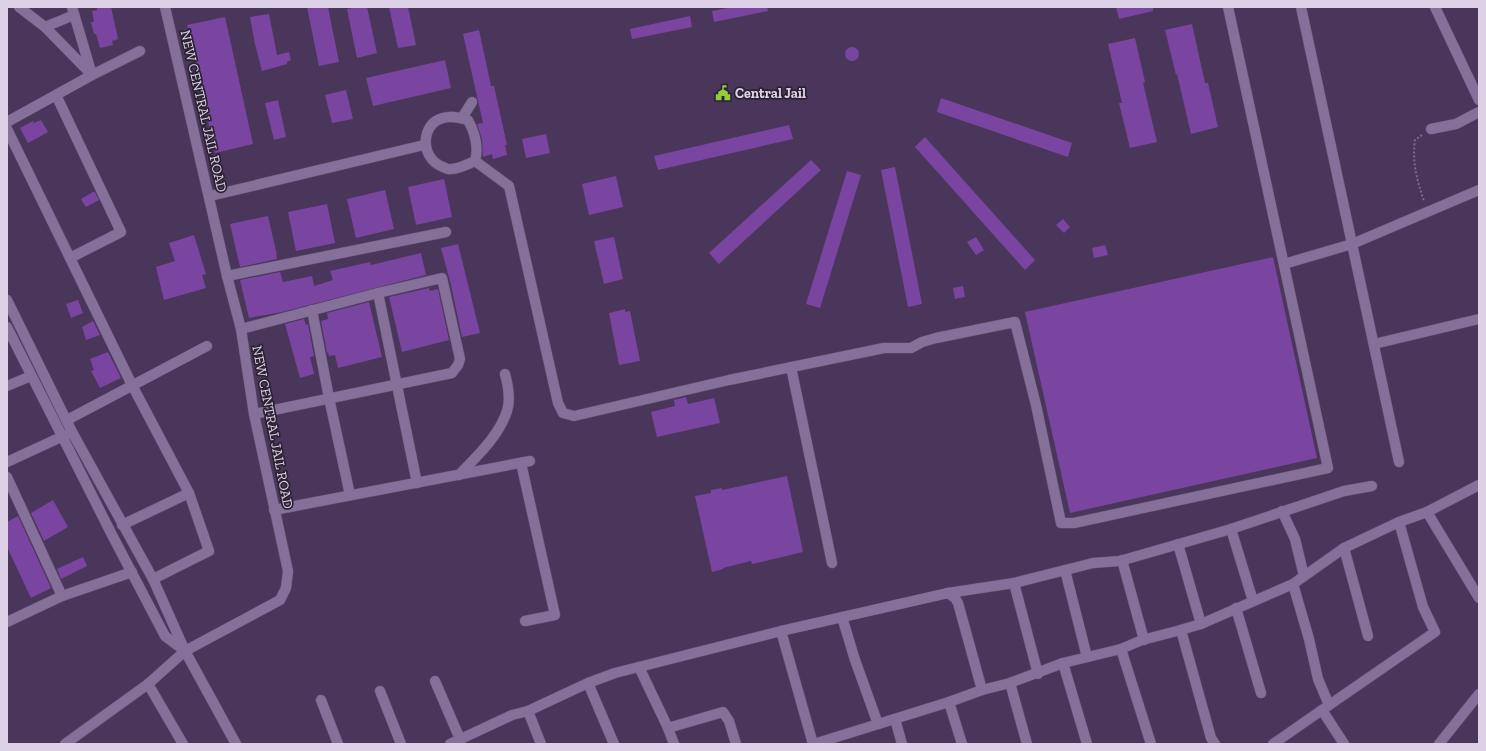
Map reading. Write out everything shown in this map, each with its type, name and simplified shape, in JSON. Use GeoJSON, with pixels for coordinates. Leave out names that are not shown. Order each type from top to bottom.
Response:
{"type":"FeatureCollection","features":[{"type":"Feature","properties":{"kind":"street"},"geometry":{"type":"LineString","coordinates":[[19,7],[45,27],[92,75]]}},
{"type":"Feature","properties":{"kind":"street","name":"NEW CENTRAL JAIL ROAD"},"geometry":{"type":"LineString","coordinates":[[65,744],[148,684],[185,651],[280,600],[286,588],[288,571],[254,414],[241,329],[227,276],[210,196],[165,7]]}},
{"type":"Feature","properties":{"kind":"street"},"geometry":{"type":"LineString","coordinates":[[475,161],[509,186],[558,403],[563,413],[574,416],[729,380],[884,348],[911,348],[922,342],[936,338],[1015,322],[1036,405],[1061,523],[1074,523],[1328,468],[1228,7]]}},
{"type":"Feature","properties":{"kind":"street"},"geometry":{"type":"LineString","coordinates":[[1301,7],[1399,462]]}},
{"type":"Feature","properties":{"kind":"street"},"geometry":{"type":"LineString","coordinates":[[1435,7],[1479,100]]}},
{"type":"Feature","properties":{"kind":"street"},"geometry":{"type":"LineString","coordinates":[[45,27],[73,11],[92,75]]}},
{"type":"Feature","properties":{"kind":"street"},"geometry":{"type":"LineString","coordinates":[[7,122],[92,75],[140,51]]}},
{"type":"Feature","properties":{"kind":"street"},"geometry":{"type":"LineString","coordinates":[[56,95],[121,232],[70,258]]}},
{"type":"Feature","properties":{"kind":"street"},"geometry":{"type":"LineString","coordinates":[[462,118],[472,102]]}},
{"type":"Feature","properties":{"kind":"street"},"geometry":{"type":"LineString","coordinates":[[1431,129],[1456,124],[1479,112]]}},
{"type":"Feature","properties":{"kind":"street"},"geometry":{"type":"LineString","coordinates":[[456,116],[468,120],[476,142],[477,153],[475,161],[450,170],[436,164],[427,154],[424,145],[427,132],[435,122],[443,118],[456,116]]}},
{"type":"Feature","properties":{"kind":"street"},"geometry":{"type":"LineString","coordinates":[[7,129],[132,385],[189,493],[209,551],[153,579]]}},
{"type":"Feature","properties":{"kind":"street"},"geometry":{"type":"LineString","coordinates":[[210,196],[424,145]]}},
{"type":"Feature","properties":{"kind":"street"},"geometry":{"type":"LineString","coordinates":[[1284,264],[1352,244],[1479,190]]}},
{"type":"Feature","properties":{"kind":"street"},"geometry":{"type":"LineString","coordinates":[[227,276],[446,232]]}},
{"type":"Feature","properties":{"kind":"street"},"geometry":{"type":"LineString","coordinates":[[241,329],[378,293],[442,278],[460,359],[452,372],[254,414]]}},
{"type":"Feature","properties":{"kind":"street"},"geometry":{"type":"LineString","coordinates":[[378,293],[417,483]]}},
{"type":"Feature","properties":{"kind":"street"},"geometry":{"type":"LineString","coordinates":[[7,300],[72,432],[153,579],[185,651],[236,744]]}},
{"type":"Feature","properties":{"kind":"street"},"geometry":{"type":"LineString","coordinates":[[312,310],[350,495]]}},
{"type":"Feature","properties":{"kind":"street"},"geometry":{"type":"LineString","coordinates":[[1374,344],[1479,319]]}},
{"type":"Feature","properties":{"kind":"street"},"geometry":{"type":"LineString","coordinates":[[17,321],[7,326],[31,376],[165,636],[185,651]]}},
{"type":"Feature","properties":{"kind":"street"},"geometry":{"type":"LineString","coordinates":[[67,420],[207,346]]}},
{"type":"Feature","properties":{"kind":"street"},"geometry":{"type":"LineString","coordinates":[[791,367],[832,563]]}},
{"type":"Feature","properties":{"kind":"street"},"geometry":{"type":"LineString","coordinates":[[459,475],[488,443],[501,424],[508,410],[509,394],[505,374]]}},
{"type":"Feature","properties":{"kind":"street"},"geometry":{"type":"LineString","coordinates":[[7,386],[31,376]]}},
{"type":"Feature","properties":{"kind":"street"},"geometry":{"type":"LineString","coordinates":[[7,462],[72,432]]}},
{"type":"Feature","properties":{"kind":"street"},"geometry":{"type":"LineString","coordinates":[[274,510],[526,462],[555,615],[525,621]]}},
{"type":"Feature","properties":{"kind":"street"},"geometry":{"type":"LineString","coordinates":[[7,477],[62,596]]}},
{"type":"Feature","properties":{"kind":"street"},"geometry":{"type":"LineString","coordinates":[[781,631],[813,744],[950,702],[982,690],[1038,674],[1063,663],[1121,649],[1144,640],[1201,624],[1293,584],[1344,548],[1399,522],[1427,512],[1479,485]]}},
{"type":"Feature","properties":{"kind":"street"},"geometry":{"type":"LineString","coordinates":[[450,744],[464,740],[512,715],[528,711],[588,683],[615,673],[781,631],[948,593],[1014,583],[1093,563],[1122,560],[1231,529],[1282,511],[1344,492],[1372,486]]}},
{"type":"Feature","properties":{"kind":"street"},"geometry":{"type":"LineString","coordinates":[[122,525],[189,493]]}},
{"type":"Feature","properties":{"kind":"street"},"geometry":{"type":"LineString","coordinates":[[1282,511],[1294,539],[1304,576]]}},
{"type":"Feature","properties":{"kind":"street"},"geometry":{"type":"LineString","coordinates":[[1427,512],[1479,598]]}},
{"type":"Feature","properties":{"kind":"street"},"geometry":{"type":"LineString","coordinates":[[1273,744],[1435,632],[1424,606],[1399,522]]}},
{"type":"Feature","properties":{"kind":"street"},"geometry":{"type":"LineString","coordinates":[[1231,529],[1253,601]]}},
{"type":"Feature","properties":{"kind":"street"},"geometry":{"type":"LineString","coordinates":[[1178,544],[1201,624]]}},
{"type":"Feature","properties":{"kind":"street"},"geometry":{"type":"LineString","coordinates":[[1344,548],[1368,636]]}},
{"type":"Feature","properties":{"kind":"street"},"geometry":{"type":"LineString","coordinates":[[1122,560],[1144,640]]}},
{"type":"Feature","properties":{"kind":"street"},"geometry":{"type":"LineString","coordinates":[[1064,570],[1087,657]]}},
{"type":"Feature","properties":{"kind":"street"},"geometry":{"type":"LineString","coordinates":[[7,622],[62,596],[132,572]]}},
{"type":"Feature","properties":{"kind":"street"},"geometry":{"type":"LineString","coordinates":[[1014,583],[1038,674]]}},
{"type":"Feature","properties":{"kind":"street"},"geometry":{"type":"LineString","coordinates":[[1293,584],[1309,639],[1326,708],[1344,744]]}},
{"type":"Feature","properties":{"kind":"street"},"geometry":{"type":"LineString","coordinates":[[948,593],[955,598],[958,603],[982,690]]}},
{"type":"Feature","properties":{"kind":"street"},"geometry":{"type":"LineString","coordinates":[[1236,608],[1261,693]]}},
{"type":"Feature","properties":{"kind":"street"},"geometry":{"type":"LineString","coordinates":[[842,617],[854,660],[878,724]]}},
{"type":"Feature","properties":{"kind":"street"},"geometry":{"type":"LineString","coordinates":[[1181,630],[1211,738],[1215,744]]}},
{"type":"Feature","properties":{"kind":"street"},"geometry":{"type":"LineString","coordinates":[[1121,649],[1151,744]]}},
{"type":"Feature","properties":{"kind":"street"},"geometry":{"type":"LineString","coordinates":[[1063,663],[1087,744]]}},
{"type":"Feature","properties":{"kind":"street"},"geometry":{"type":"LineString","coordinates":[[639,667],[674,744]]}},
{"type":"Feature","properties":{"kind":"street"},"geometry":{"type":"LineString","coordinates":[[435,681],[464,740]]}},
{"type":"Feature","properties":{"kind":"street"},"geometry":{"type":"LineString","coordinates":[[588,683],[614,744]]}},
{"type":"Feature","properties":{"kind":"street"},"geometry":{"type":"LineString","coordinates":[[1010,683],[1027,744]]}},
{"type":"Feature","properties":{"kind":"street"},"geometry":{"type":"LineString","coordinates":[[148,684],[183,744]]}},
{"type":"Feature","properties":{"kind":"street"},"geometry":{"type":"LineString","coordinates":[[380,691],[401,744]]}},
{"type":"Feature","properties":{"kind":"street"},"geometry":{"type":"LineString","coordinates":[[1439,744],[1479,694]]}},
{"type":"Feature","properties":{"kind":"street"},"geometry":{"type":"LineString","coordinates":[[321,700],[338,744]]}},
{"type":"Feature","properties":{"kind":"street"},"geometry":{"type":"LineString","coordinates":[[950,702],[962,744]]}},
{"type":"Feature","properties":{"kind":"street"},"geometry":{"type":"LineString","coordinates":[[528,711],[541,744]]}},
{"type":"Feature","properties":{"kind":"street"},"geometry":{"type":"LineString","coordinates":[[668,728],[723,712],[729,721],[736,744]]}},
{"type":"Feature","properties":{"kind":"street"},"geometry":{"type":"LineString","coordinates":[[895,719],[902,744]]}},
{"type":"Feature","properties":{"kind":"path"},"geometry":{"type":"LineString","coordinates":[[1427,212],[1416,175],[1414,152],[1415,140],[1431,129]]}},
{"type":"Feature","properties":{"kind":"building"},"geometry":{"type":"Polygon","coordinates":[[[97,7],[111,7],[118,39],[112,41],[113,45],[100,48],[96,34],[94,34],[91,22],[94,22],[92,11],[97,10],[97,7]]]}},
{"type":"Feature","properties":{"kind":"building"},"geometry":{"type":"Polygon","coordinates":[[[307,7],[328,7],[339,62],[319,66],[307,7]]]}},
{"type":"Feature","properties":{"kind":"building"},"geometry":{"type":"Polygon","coordinates":[[[367,7],[377,53],[357,58],[347,9],[367,7]]]}},
{"type":"Feature","properties":{"kind":"building"},"geometry":{"type":"Polygon","coordinates":[[[389,7],[408,7],[416,45],[398,48],[389,7]]]}},
{"type":"Feature","properties":{"kind":"building"},"geometry":{"type":"Polygon","coordinates":[[[733,7],[767,7],[768,11],[714,22],[712,11],[733,7]]]}},
{"type":"Feature","properties":{"kind":"building"},"geometry":{"type":"Polygon","coordinates":[[[1116,7],[1153,7],[1153,11],[1119,19],[1116,7]]]}},
{"type":"Feature","properties":{"kind":"building"},"geometry":{"type":"Polygon","coordinates":[[[269,14],[277,55],[289,52],[291,60],[287,62],[287,64],[262,71],[250,17],[269,14]]]}},
{"type":"Feature","properties":{"kind":"building"},"geometry":{"type":"Polygon","coordinates":[[[690,16],[692,27],[632,39],[630,29],[690,16]]]}},
{"type":"Feature","properties":{"kind":"building"},"geometry":{"type":"Polygon","coordinates":[[[225,17],[253,144],[215,153],[187,25],[225,17]]]}},
{"type":"Feature","properties":{"kind":"building"},"geometry":{"type":"Polygon","coordinates":[[[1192,24],[1205,83],[1208,83],[1218,127],[1191,134],[1165,30],[1192,24]]]}},
{"type":"Feature","properties":{"kind":"building"},"geometry":{"type":"Polygon","coordinates":[[[479,30],[491,86],[494,86],[507,145],[505,145],[507,155],[493,159],[492,154],[483,157],[482,139],[477,124],[483,123],[463,34],[479,30]]]}},
{"type":"Feature","properties":{"kind":"building"},"geometry":{"type":"Polygon","coordinates":[[[1135,38],[1145,82],[1143,83],[1157,142],[1130,148],[1119,103],[1122,103],[1108,44],[1135,38]]]}},
{"type":"Feature","properties":{"kind":"building"},"geometry":{"type":"Polygon","coordinates":[[[849,47],[855,47],[859,51],[859,57],[855,61],[849,61],[845,57],[845,51],[849,47]]]}},
{"type":"Feature","properties":{"kind":"building"},"geometry":{"type":"Polygon","coordinates":[[[445,60],[451,88],[373,106],[366,78],[445,60]]]}},
{"type":"Feature","properties":{"kind":"building"},"geometry":{"type":"Polygon","coordinates":[[[346,90],[353,119],[332,123],[325,95],[346,90]]]}},
{"type":"Feature","properties":{"kind":"building"},"geometry":{"type":"Polygon","coordinates":[[[941,98],[1072,143],[1068,157],[937,112],[941,98]]]}},
{"type":"Feature","properties":{"kind":"building"},"geometry":{"type":"Polygon","coordinates":[[[278,100],[286,137],[274,140],[265,103],[278,100]]]}},
{"type":"Feature","properties":{"kind":"building"},"geometry":{"type":"Polygon","coordinates":[[[41,120],[48,132],[28,143],[20,128],[33,121],[34,123],[41,120]]]}},
{"type":"Feature","properties":{"kind":"building"},"geometry":{"type":"Polygon","coordinates":[[[789,125],[793,139],[658,170],[654,156],[789,125]]]}},
{"type":"Feature","properties":{"kind":"building"},"geometry":{"type":"Polygon","coordinates":[[[546,134],[550,153],[526,158],[522,139],[546,134]]]}},
{"type":"Feature","properties":{"kind":"building"},"geometry":{"type":"Polygon","coordinates":[[[925,137],[1035,260],[1025,270],[915,147],[925,137]]]}},
{"type":"Feature","properties":{"kind":"building"},"geometry":{"type":"Polygon","coordinates":[[[811,160],[821,170],[719,264],[709,253],[811,160]]]}},
{"type":"Feature","properties":{"kind":"building"},"geometry":{"type":"Polygon","coordinates":[[[895,167],[922,304],[908,307],[881,170],[895,167]]]}},
{"type":"Feature","properties":{"kind":"building"},"geometry":{"type":"Polygon","coordinates":[[[847,171],[861,175],[820,308],[806,304],[847,171]]]}},
{"type":"Feature","properties":{"kind":"building"},"geometry":{"type":"Polygon","coordinates":[[[616,176],[623,207],[589,215],[582,184],[616,176]]]}},
{"type":"Feature","properties":{"kind":"building"},"geometry":{"type":"Polygon","coordinates":[[[444,179],[452,217],[416,225],[408,187],[444,179]]]}},
{"type":"Feature","properties":{"kind":"building"},"geometry":{"type":"Polygon","coordinates":[[[385,190],[394,229],[356,238],[347,199],[385,190]]]}},
{"type":"Feature","properties":{"kind":"building"},"geometry":{"type":"Polygon","coordinates":[[[95,192],[99,200],[86,207],[81,199],[95,192]]]}},
{"type":"Feature","properties":{"kind":"building"},"geometry":{"type":"Polygon","coordinates":[[[327,204],[335,243],[296,251],[288,212],[327,204]]]}},
{"type":"Feature","properties":{"kind":"building"},"geometry":{"type":"Polygon","coordinates":[[[268,216],[277,259],[240,267],[230,224],[268,216]]]}},
{"type":"Feature","properties":{"kind":"building"},"geometry":{"type":"Polygon","coordinates":[[[1063,219],[1070,227],[1064,233],[1056,225],[1063,219]]]}},
{"type":"Feature","properties":{"kind":"building"},"geometry":{"type":"Polygon","coordinates":[[[194,235],[206,274],[202,275],[206,288],[164,300],[156,267],[175,261],[169,243],[194,235]]]}},
{"type":"Feature","properties":{"kind":"building"},"geometry":{"type":"Polygon","coordinates":[[[614,237],[623,279],[604,284],[594,241],[614,237]]]}},
{"type":"Feature","properties":{"kind":"building"},"geometry":{"type":"Polygon","coordinates":[[[976,237],[984,250],[976,255],[967,242],[976,237]]]}},
{"type":"Feature","properties":{"kind":"building"},"geometry":{"type":"Polygon","coordinates":[[[458,244],[480,333],[462,337],[451,285],[441,248],[458,244]]]}},
{"type":"Feature","properties":{"kind":"building"},"geometry":{"type":"Polygon","coordinates":[[[1105,245],[1108,255],[1094,258],[1092,248],[1105,245]]]}},
{"type":"Feature","properties":{"kind":"building"},"geometry":{"type":"Polygon","coordinates":[[[421,253],[426,275],[282,312],[249,318],[240,280],[280,272],[283,282],[312,276],[314,286],[333,280],[330,271],[370,262],[371,265],[421,253]]]}},
{"type":"Feature","properties":{"kind":"building"},"geometry":{"type":"Polygon","coordinates":[[[1273,257],[1317,458],[1070,513],[1025,312],[1273,257]]]}},
{"type":"Feature","properties":{"kind":"building"},"geometry":{"type":"Polygon","coordinates":[[[963,286],[965,297],[955,299],[953,288],[963,286]]]}},
{"type":"Feature","properties":{"kind":"building"},"geometry":{"type":"Polygon","coordinates":[[[429,288],[430,291],[438,289],[449,340],[402,352],[389,297],[429,288]]]}},
{"type":"Feature","properties":{"kind":"building"},"geometry":{"type":"Polygon","coordinates":[[[78,300],[83,313],[71,318],[66,304],[78,300]]]}},
{"type":"Feature","properties":{"kind":"building"},"geometry":{"type":"Polygon","coordinates":[[[369,302],[382,357],[338,368],[335,355],[329,356],[328,352],[327,353],[321,321],[328,319],[327,313],[369,302]]]}},
{"type":"Feature","properties":{"kind":"building"},"geometry":{"type":"Polygon","coordinates":[[[625,309],[625,312],[630,311],[640,361],[619,365],[609,313],[625,309]]]}},
{"type":"Feature","properties":{"kind":"building"},"geometry":{"type":"Polygon","coordinates":[[[304,319],[306,325],[308,324],[314,356],[310,357],[314,374],[300,378],[285,324],[304,319]]]}},
{"type":"Feature","properties":{"kind":"building"},"geometry":{"type":"Polygon","coordinates":[[[93,321],[100,335],[86,340],[82,327],[93,321]]]}},
{"type":"Feature","properties":{"kind":"building"},"geometry":{"type":"Polygon","coordinates":[[[108,352],[121,378],[100,388],[91,371],[94,370],[90,359],[108,352]]]}},
{"type":"Feature","properties":{"kind":"building"},"geometry":{"type":"Polygon","coordinates":[[[686,397],[688,404],[714,398],[720,423],[657,437],[651,412],[675,406],[674,400],[686,397]]]}},
{"type":"Feature","properties":{"kind":"building"},"geometry":{"type":"Polygon","coordinates":[[[787,476],[803,552],[752,564],[751,561],[712,572],[695,496],[711,493],[711,490],[722,488],[722,490],[787,476]]]}},
{"type":"Feature","properties":{"kind":"building"},"geometry":{"type":"Polygon","coordinates":[[[53,500],[68,527],[44,541],[31,513],[53,500]]]}},
{"type":"Feature","properties":{"kind":"building"},"geometry":{"type":"Polygon","coordinates":[[[18,516],[51,588],[31,598],[7,547],[7,522],[18,516]]]}},
{"type":"Feature","properties":{"kind":"building"},"geometry":{"type":"Polygon","coordinates":[[[83,557],[87,566],[61,579],[57,569],[83,557]]]}},
{"type":"Feature","properties":{"kind":"place","name":"Central Jail"},"geometry":{"type":"Point","coordinates":[723,93]}}]}
